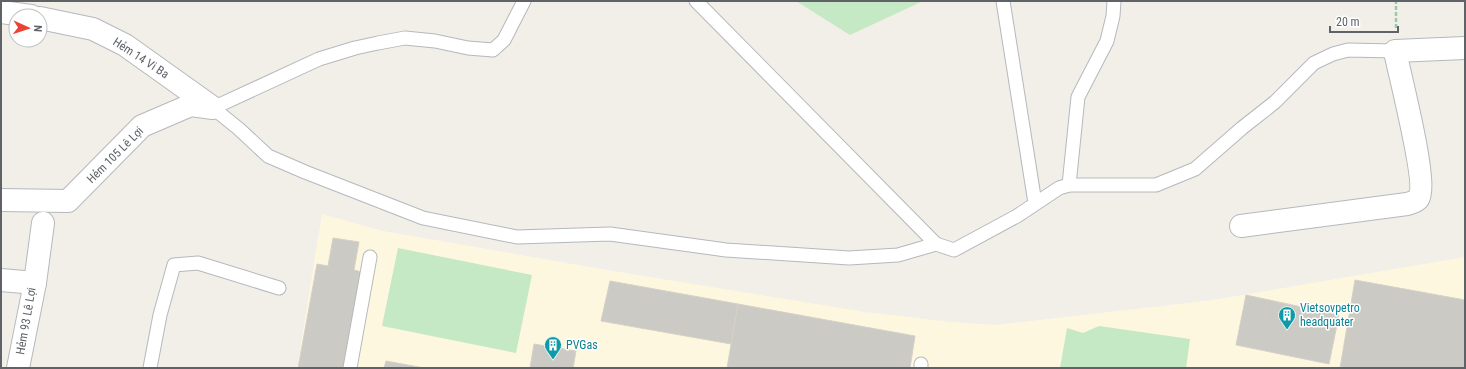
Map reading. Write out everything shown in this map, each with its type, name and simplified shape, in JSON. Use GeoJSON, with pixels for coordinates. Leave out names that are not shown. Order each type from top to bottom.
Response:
{"type":"FeatureCollection","features":[{"type":"Feature","properties":{"kind":"street","name":"Hẻm 14 Vi Ba"},"geometry":{"type":"LineString","coordinates":[[48,20],[93,29],[125,45],[213,108]]}},
{"type":"Feature","properties":{"kind":"street"},"geometry":{"type":"LineString","coordinates":[[1241,226],[1407,204],[1418,199],[1420,190],[1419,164],[1395,51],[1465,48]]}},
{"type":"Feature","properties":{"kind":"street","name":"Hẻm 105 Lê Lợi"},"geometry":{"type":"LineString","coordinates":[[1,200],[68,202],[142,126],[191,105],[213,108]]}},
{"type":"Feature","properties":{"kind":"street"},"geometry":{"type":"LineString","coordinates":[[35,283],[43,223]]}},
{"type":"Feature","properties":{"kind":"street","name":"Hẻm 93 Lê Lợi"},"geometry":{"type":"LineString","coordinates":[[1,280],[35,283],[18,368]]}},
{"type":"Feature","properties":{"kind":"lane"},"geometry":{"type":"LineString","coordinates":[[524,1],[504,40],[493,50],[468,48],[435,41],[405,38],[370,44],[319,59],[213,108],[239,129],[268,156],[305,172],[423,218],[517,237],[610,234],[726,250],[849,258],[898,255],[936,244]]}},
{"type":"Feature","properties":{"kind":"lane"},"geometry":{"type":"LineString","coordinates":[[696,1],[936,244],[954,250],[985,234],[1059,188],[1069,185],[1156,185],[1195,169],[1242,128],[1275,102],[1314,63],[1333,54],[1348,50],[1395,51]]}},
{"type":"Feature","properties":{"kind":"lane"},"geometry":{"type":"LineString","coordinates":[[1003,1],[1035,203]]}},
{"type":"Feature","properties":{"kind":"lane"},"geometry":{"type":"LineString","coordinates":[[1069,185],[1078,97],[1107,41],[1113,16],[1114,1]]}},
{"type":"Feature","properties":{"kind":"lane"},"geometry":{"type":"LineString","coordinates":[[350,368],[370,257]]}},
{"type":"Feature","properties":{"kind":"lane"},"geometry":{"type":"LineString","coordinates":[[150,368],[160,315],[174,265],[198,264],[279,288]]}},
{"type":"Feature","properties":{"kind":"path"},"geometry":{"type":"LineString","coordinates":[[1395,51],[1396,1]]}},
{"type":"Feature","properties":{"kind":"shaded area","name":"PVGas"},"geometry":{"type":"Polygon","coordinates":[[[322,214],[383,231],[607,270],[865,312],[951,322],[997,325],[1213,300],[1465,257],[1465,368],[297,368],[322,214]]]}},
{"type":"Feature","properties":{"kind":"green space"},"geometry":{"type":"Polygon","coordinates":[[[796,1],[923,1],[850,35],[796,1]]]}},
{"type":"Feature","properties":{"kind":"green space"},"geometry":{"type":"Polygon","coordinates":[[[398,248],[532,275],[516,353],[382,326],[398,248]]]}},
{"type":"Feature","properties":{"kind":"green space"},"geometry":{"type":"Polygon","coordinates":[[[1099,326],[1190,339],[1186,368],[1060,368],[1067,328],[1083,333],[1099,326]]]}},
{"type":"Feature","properties":{"kind":"building"},"geometry":{"type":"Polygon","coordinates":[[[333,238],[359,242],[354,270],[362,272],[344,368],[298,368],[317,264],[328,266],[333,238]]]}},
{"type":"Feature","properties":{"kind":"building"},"geometry":{"type":"Polygon","coordinates":[[[1355,280],[1465,300],[1465,368],[1340,368],[1355,280]]]}},
{"type":"Feature","properties":{"kind":"building"},"geometry":{"type":"Polygon","coordinates":[[[610,281],[738,304],[731,344],[601,321],[610,281]]]}},
{"type":"Feature","properties":{"kind":"building","name":"Vietsovpetro headquater"},"geometry":{"type":"Polygon","coordinates":[[[1246,295],[1339,315],[1329,364],[1236,345],[1246,295]]]}},
{"type":"Feature","properties":{"kind":"building"},"geometry":{"type":"Polygon","coordinates":[[[738,304],[915,336],[910,368],[727,368],[738,304]]]}},
{"type":"Feature","properties":{"kind":"building","name":"PVGas"},"geometry":{"type":"Polygon","coordinates":[[[534,344],[576,351],[573,368],[530,368],[534,344]]]}},
{"type":"Feature","properties":{"kind":"building"},"geometry":{"type":"Polygon","coordinates":[[[386,361],[424,368],[384,368],[386,361]]]}},
{"type":"Feature","properties":{"kind":"place","name":"Vietsovpetro headquater"},"geometry":{"type":"Point","coordinates":[1287,330]}},
{"type":"Feature","properties":{"kind":"place","name":"PVGas"},"geometry":{"type":"Point","coordinates":[553,360]}}]}
